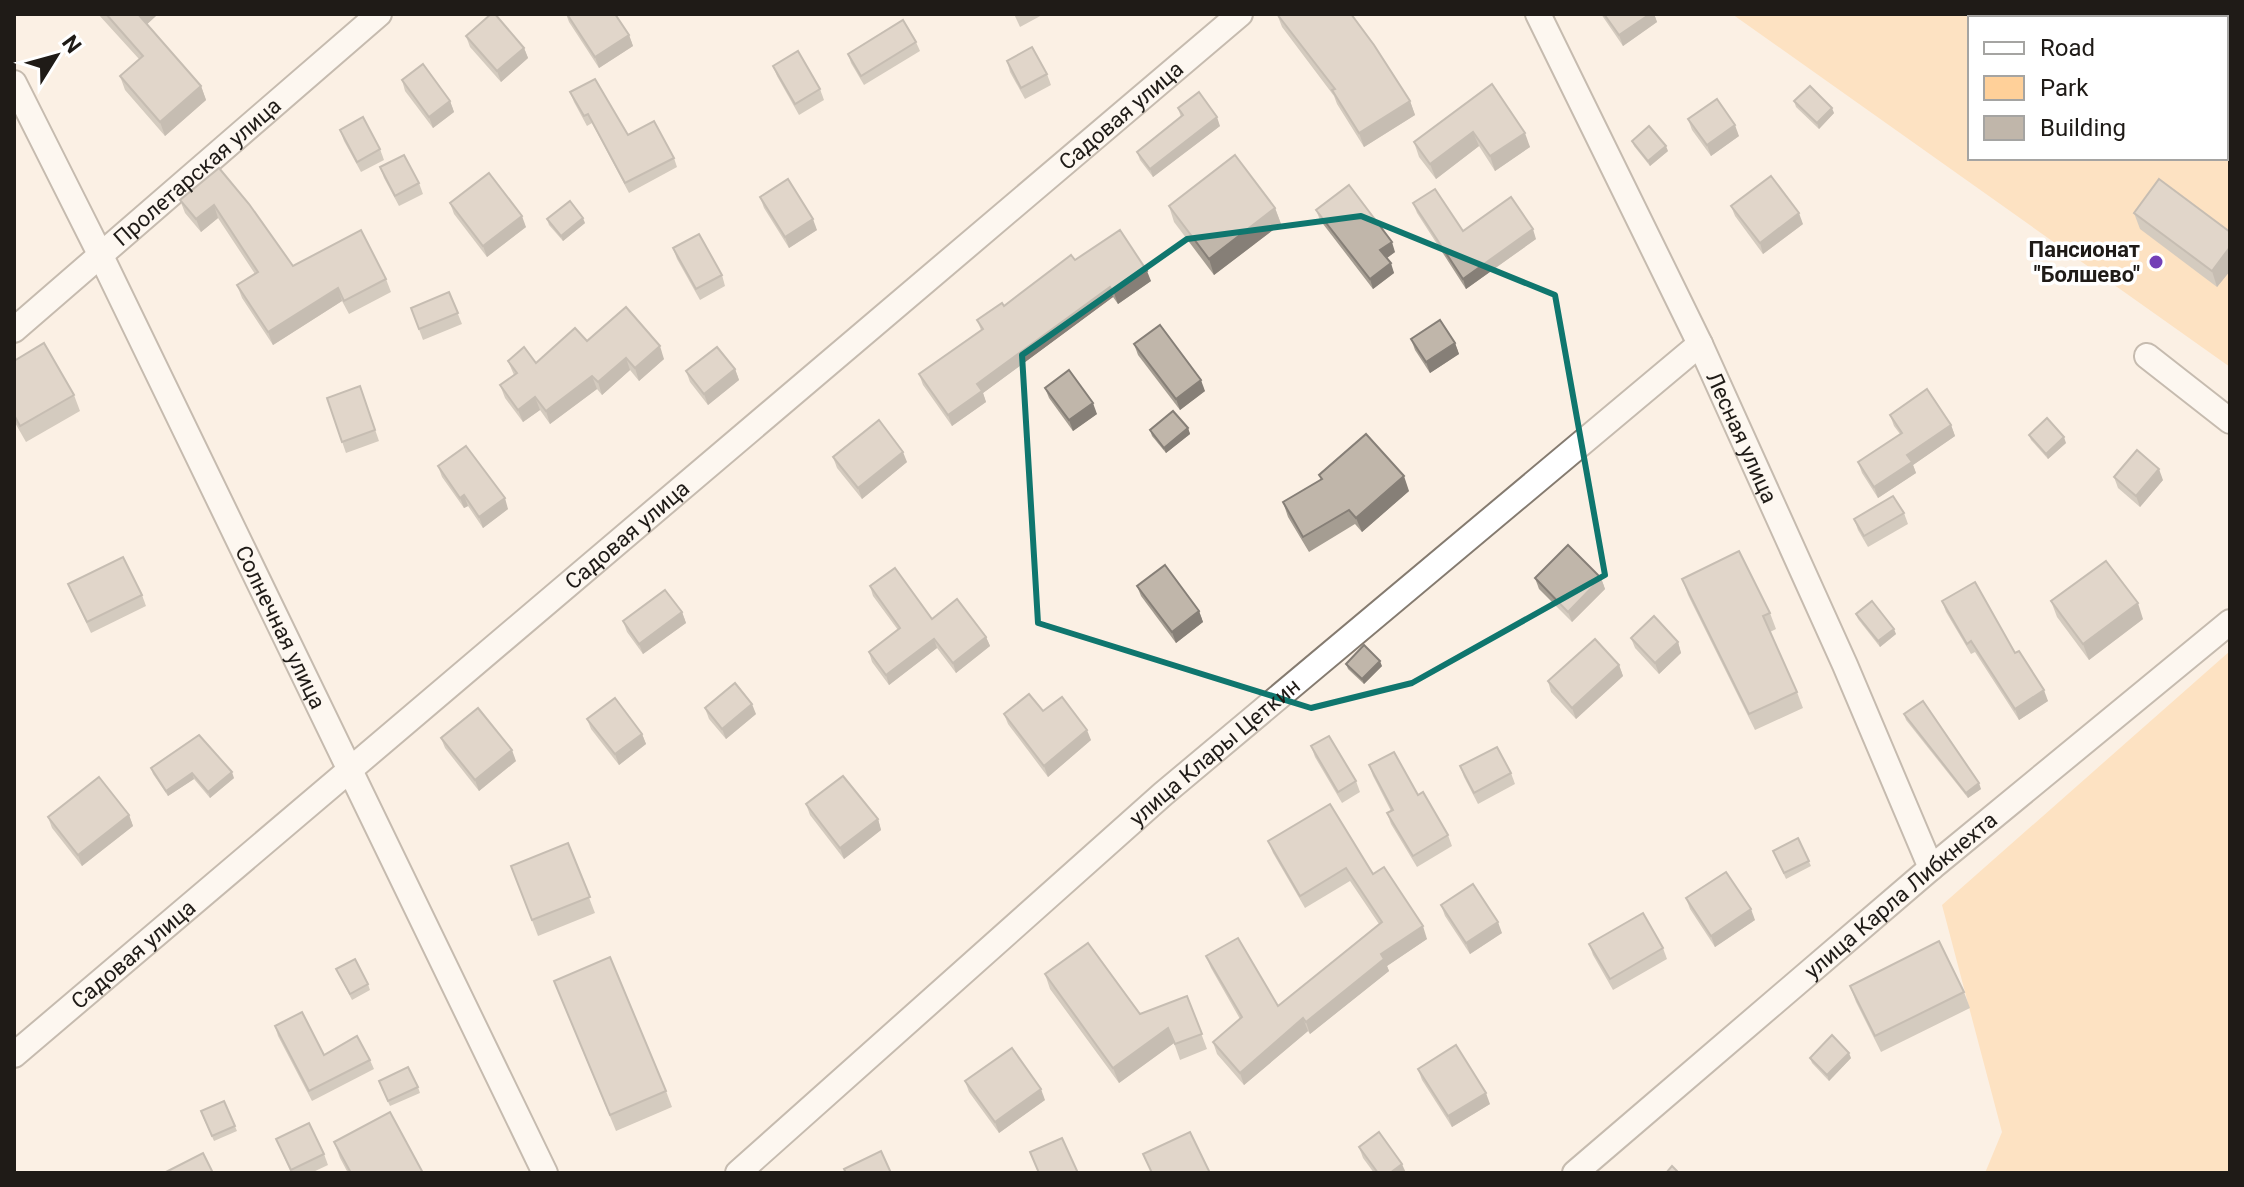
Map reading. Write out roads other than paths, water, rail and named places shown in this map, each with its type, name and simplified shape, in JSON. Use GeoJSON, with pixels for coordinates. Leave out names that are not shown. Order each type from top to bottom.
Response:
{"type":"FeatureCollection","features":[{"type":"Feature","properties":{"kind":"street","name":"Пролетарская улица"},"geometry":{"type":"LineString","coordinates":[[14,330],[379,14]]}},
{"type":"Feature","properties":{"kind":"street","name":"Садовая улица"},"geometry":{"type":"LineString","coordinates":[[14,1055],[1240,14]]}},
{"type":"Feature","properties":{"kind":"street","name":"Лесная улица"},"geometry":{"type":"LineString","coordinates":[[1538,14],[1700,344],[1845,665],[1931,868]]}},
{"type":"Feature","properties":{"kind":"street","name":"Солнечная улица"},"geometry":{"type":"LineString","coordinates":[[14,83],[101,256],[545,1173]]}},
{"type":"Feature","properties":{"kind":"street","name":"улица Клары Цеткин"},"geometry":{"type":"LineString","coordinates":[[738,1173],[1163,794],[1700,344]]}},
{"type":"Feature","properties":{"kind":"street"},"geometry":{"type":"LineString","coordinates":[[2147,356],[2230,421]]}},
{"type":"Feature","properties":{"kind":"street","name":"улица Карла Либкнехта"},"geometry":{"type":"LineString","coordinates":[[1575,1173],[1931,868],[2230,622]]}},
{"type":"Feature","properties":{"kind":"place","name":"Пансионат \"Болшево\""},"geometry":{"type":"Point","coordinates":[2156,262]}}]}
